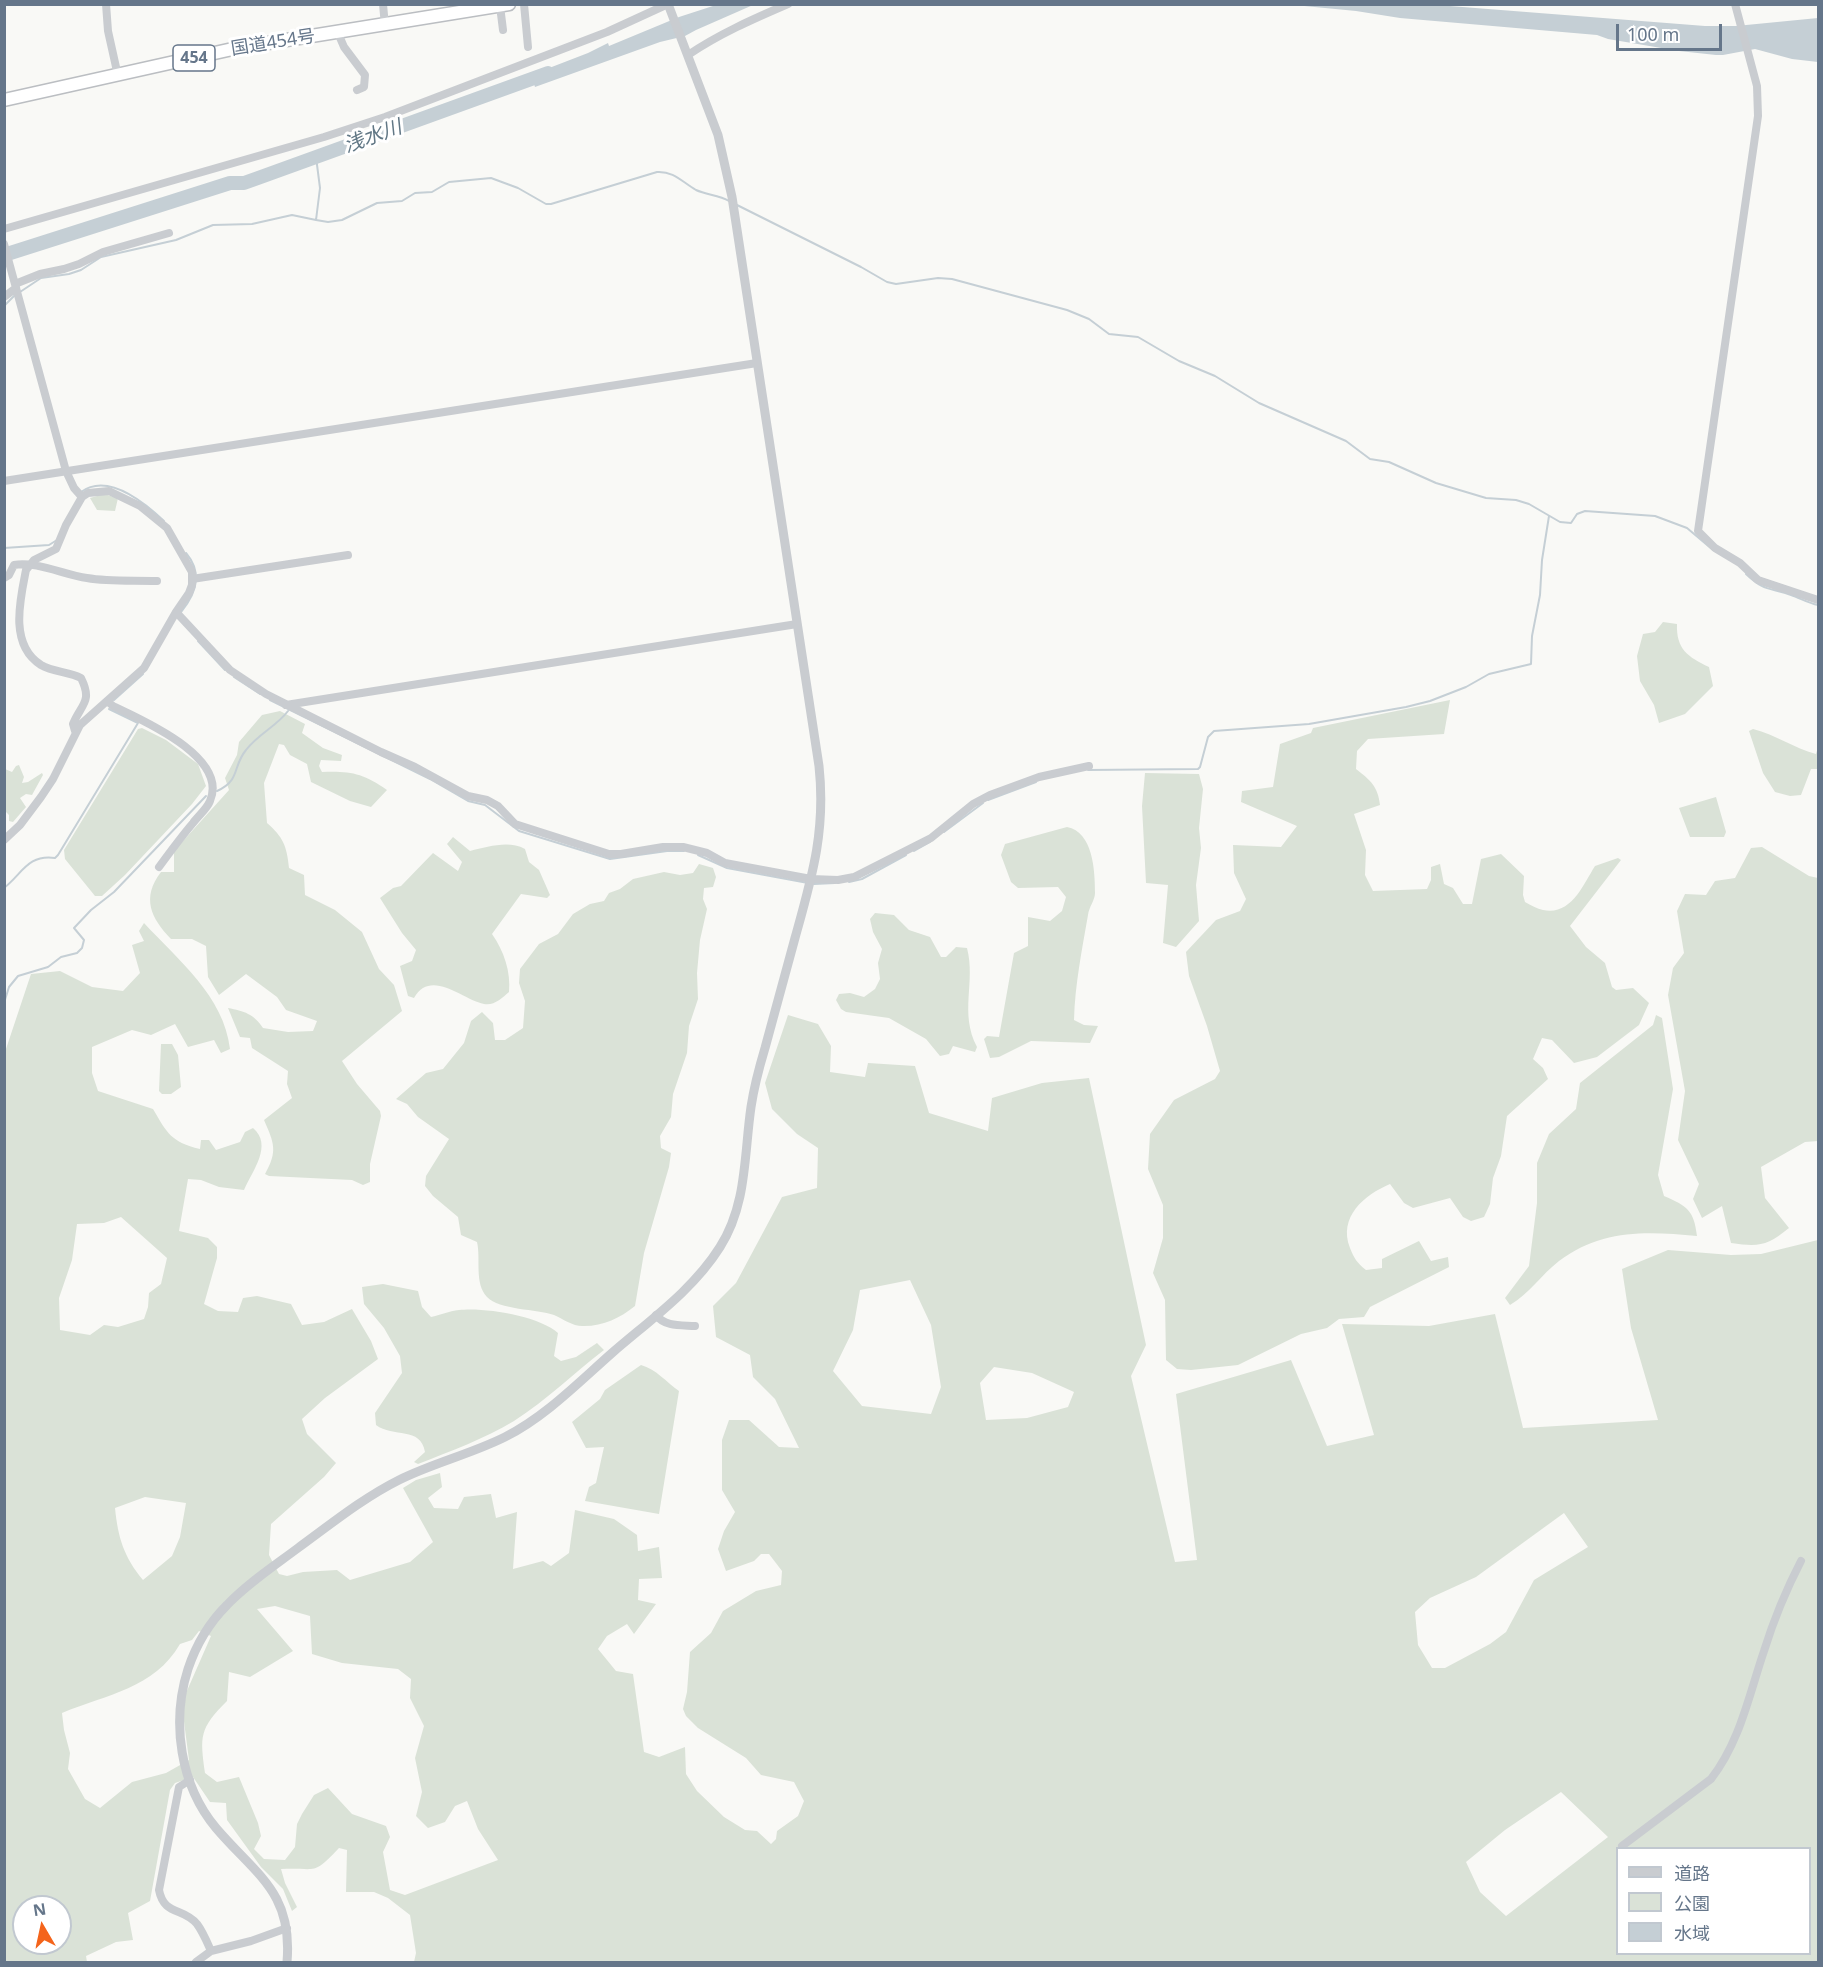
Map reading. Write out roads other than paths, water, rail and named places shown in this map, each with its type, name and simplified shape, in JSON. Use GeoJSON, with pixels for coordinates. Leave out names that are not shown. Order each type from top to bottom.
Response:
{"type":"FeatureCollection","features":[{"type":"Feature","properties":{"kind":"highway","name":"国道454号"},"geometry":{"type":"LineString","coordinates":[[4,100],[247,46],[385,26],[504,5]]}},
{"type":"Feature","properties":{"kind":"street"},"geometry":{"type":"LineString","coordinates":[[106,4],[108,31],[118,76]]}},
{"type":"Feature","properties":{"kind":"street"},"geometry":{"type":"LineString","coordinates":[[383,4],[385,26]]}},
{"type":"Feature","properties":{"kind":"street"},"geometry":{"type":"LineString","coordinates":[[524,4],[528,47]]}},
{"type":"Feature","properties":{"kind":"street"},"geometry":{"type":"LineString","coordinates":[[686,51],[788,4]]}},
{"type":"Feature","properties":{"kind":"street"},"geometry":{"type":"LineString","coordinates":[[1735,4],[1757,86],[1758,116],[1698,531],[1715,548],[1740,563],[1758,580],[1818,600]]}},
{"type":"Feature","properties":{"kind":"street"},"geometry":{"type":"LineString","coordinates":[[503,30],[504,5]]}},
{"type":"Feature","properties":{"kind":"street"},"geometry":{"type":"LineString","coordinates":[[4,229],[324,137],[385,117],[607,32],[668,6],[725,158],[821,783],[820,835],[811,879],[756,1080],[744,1183],[734,1219],[722,1245],[704,1270],[549,1407],[505,1437],[429,1467],[380,1490],[268,1570],[226,1605],[201,1640],[184,1684],[179,1721],[184,1762],[200,1804],[214,1825],[266,1882],[282,1908],[287,1928],[287,1962]]}},
{"type":"Feature","properties":{"kind":"street"},"geometry":{"type":"LineString","coordinates":[[338,33],[344,47],[365,75],[364,87],[357,90]]}},
{"type":"Feature","properties":{"kind":"street"},"geometry":{"type":"LineString","coordinates":[[4,297],[15,283],[79,264],[103,252],[169,233]]}},
{"type":"Feature","properties":{"kind":"street"},"geometry":{"type":"LineString","coordinates":[[4,244],[66,471],[74,488],[82,497]]}},
{"type":"Feature","properties":{"kind":"street"},"geometry":{"type":"LineString","coordinates":[[4,481],[757,363]]}},
{"type":"Feature","properties":{"kind":"street"},"geometry":{"type":"LineString","coordinates":[[4,840],[20,825],[41,798],[61,763],[75,731],[144,668],[189,593],[192,579],[189,565],[166,528],[140,506],[109,491],[88,493],[82,497],[56,549],[30,565],[26,570],[19,608],[21,637],[25,647],[43,666],[81,678],[87,693],[84,708],[74,724],[75,731]]}},
{"type":"Feature","properties":{"kind":"street"},"geometry":{"type":"LineString","coordinates":[[192,579],[348,555]]}},
{"type":"Feature","properties":{"kind":"street"},"geometry":{"type":"LineString","coordinates":[[4,578],[9,575],[14,565],[30,565],[91,579],[157,581]]}},
{"type":"Feature","properties":{"kind":"street"},"geometry":{"type":"LineString","coordinates":[[176,612],[230,670],[286,705],[415,767],[468,796],[487,800],[498,806],[515,824],[609,854],[663,847],[682,847],[707,853],[725,863],[811,879],[838,880],[854,877],[931,838],[973,804],[990,795],[1039,777],[1089,766]]}},
{"type":"Feature","properties":{"kind":"street"},"geometry":{"type":"LineString","coordinates":[[286,705],[797,624]]}},
{"type":"Feature","properties":{"kind":"street"},"geometry":{"type":"LineString","coordinates":[[107,701],[171,736],[194,753],[206,766],[210,777],[210,801],[159,867]]}},
{"type":"Feature","properties":{"kind":"street"},"geometry":{"type":"LineString","coordinates":[[656,1314],[667,1324],[695,1326]]}},
{"type":"Feature","properties":{"kind":"street"},"geometry":{"type":"LineString","coordinates":[[1622,1846],[1711,1779],[1720,1768],[1747,1708],[1779,1605],[1801,1561]]}},
{"type":"Feature","properties":{"kind":"street"},"geometry":{"type":"LineString","coordinates":[[190,1780],[179,1787],[159,1890],[161,1899],[168,1908],[188,1917],[197,1925],[211,1951]]}},
{"type":"Feature","properties":{"kind":"street"},"geometry":{"type":"LineString","coordinates":[[196,1962],[211,1951],[251,1941],[287,1928]]}},
{"type":"Feature","properties":{"kind":"water"},"geometry":{"type":"Polygon","coordinates":[[[716,5],[753,5],[685,36],[660,42],[535,87],[531,75],[608,43],[609,46],[679,17],[716,5]]]}},
{"type":"Feature","properties":{"kind":"water"},"geometry":{"type":"Polygon","coordinates":[[[1294,5],[1437,5],[1705,26],[1736,26],[1818,18],[1818,62],[1792,59],[1755,49],[1716,55],[1679,51],[1608,39],[1597,35],[1400,18],[1294,5]]]}},
{"type":"Feature","properties":{"kind":"waterway","name":"浅水川"},"geometry":{"type":"LineString","coordinates":[[4,255],[230,183],[244,183],[548,73]]}},
{"type":"Feature","properties":{"kind":"waterway"},"geometry":{"type":"LineString","coordinates":[[20,292],[41,278],[81,270],[101,257],[176,240],[213,225],[252,224],[292,215],[316,220],[320,188],[316,157]]}},
{"type":"Feature","properties":{"kind":"waterway"},"geometry":{"type":"LineString","coordinates":[[316,220],[328,222],[342,220],[377,203],[402,201],[415,193],[432,192],[449,182],[491,178],[518,188],[546,204],[551,204],[663,172],[673,175],[696,190],[729,201]]}},
{"type":"Feature","properties":{"kind":"waterway"},"geometry":{"type":"LineString","coordinates":[[737,205],[887,282],[896,284],[938,278],[952,279],[1067,310],[1089,319],[1109,334],[1138,337],[1179,361],[1215,376],[1259,403],[1346,441],[1370,459],[1389,462],[1436,483],[1486,498],[1516,500],[1529,504],[1560,522],[1571,523],[1577,514],[1585,511],[1655,516],[1687,528],[1713,550]]}},
{"type":"Feature","properties":{"kind":"waterway"},"geometry":{"type":"LineString","coordinates":[[4,306],[15,295]]}},
{"type":"Feature","properties":{"kind":"waterway"},"geometry":{"type":"LineString","coordinates":[[81,492],[92,487],[103,486],[126,492],[164,521]]}},
{"type":"Feature","properties":{"kind":"waterway"},"geometry":{"type":"LineString","coordinates":[[1088,770],[1198,769],[1208,737],[1214,731],[1309,724],[1406,707],[1430,701],[1466,687],[1489,674],[1531,664],[1532,636],[1540,595],[1542,560],[1549,516]]}},
{"type":"Feature","properties":{"kind":"waterway"},"geometry":{"type":"LineString","coordinates":[[4,548],[49,545],[57,540]]}},
{"type":"Feature","properties":{"kind":"waterway"},"geometry":{"type":"LineString","coordinates":[[181,612],[194,591],[196,576],[195,568],[186,553]]}},
{"type":"Feature","properties":{"kind":"waterway"},"geometry":{"type":"LineString","coordinates":[[1746,574],[1763,586],[1818,605]]}},
{"type":"Feature","properties":{"kind":"waterway"},"geometry":{"type":"LineString","coordinates":[[198,641],[225,670]]}},
{"type":"Feature","properties":{"kind":"waterway"},"geometry":{"type":"LineString","coordinates":[[114,700],[143,674]]}},
{"type":"Feature","properties":{"kind":"waterway"},"geometry":{"type":"LineString","coordinates":[[234,677],[260,694]]}},
{"type":"Feature","properties":{"kind":"waterway"},"geometry":{"type":"LineString","coordinates":[[270,700],[430,779],[468,801],[485,805],[519,831],[610,859],[667,851],[684,851]]}},
{"type":"Feature","properties":{"kind":"waterway"},"geometry":{"type":"LineString","coordinates":[[4,888],[32,862],[38,859],[55,858],[58,855],[138,723],[109,709]]}},
{"type":"Feature","properties":{"kind":"waterway"},"geometry":{"type":"LineString","coordinates":[[217,791],[225,787],[233,778],[242,756],[251,744],[288,711]]}},
{"type":"Feature","properties":{"kind":"waterway"},"geometry":{"type":"LineString","coordinates":[[988,800],[1036,782]]}},
{"type":"Feature","properties":{"kind":"waterway"},"geometry":{"type":"LineString","coordinates":[[4,1003],[9,987],[18,976],[48,967],[61,957],[77,953],[82,948],[84,940],[74,928],[91,910],[114,892],[206,796]]}},
{"type":"Feature","properties":{"kind":"waterway"},"geometry":{"type":"LineString","coordinates":[[944,832],[983,803]]}},
{"type":"Feature","properties":{"kind":"waterway"},"geometry":{"type":"LineString","coordinates":[[914,851],[930,842]]}},
{"type":"Feature","properties":{"kind":"waterway"},"geometry":{"type":"LineString","coordinates":[[698,855],[727,868],[808,883]]}},
{"type":"Feature","properties":{"kind":"waterway"},"geometry":{"type":"LineString","coordinates":[[849,882],[862,879],[906,855]]}},
{"type":"Feature","properties":{"kind":"waterway"},"geometry":{"type":"LineString","coordinates":[[814,884],[835,883]]}}]}
